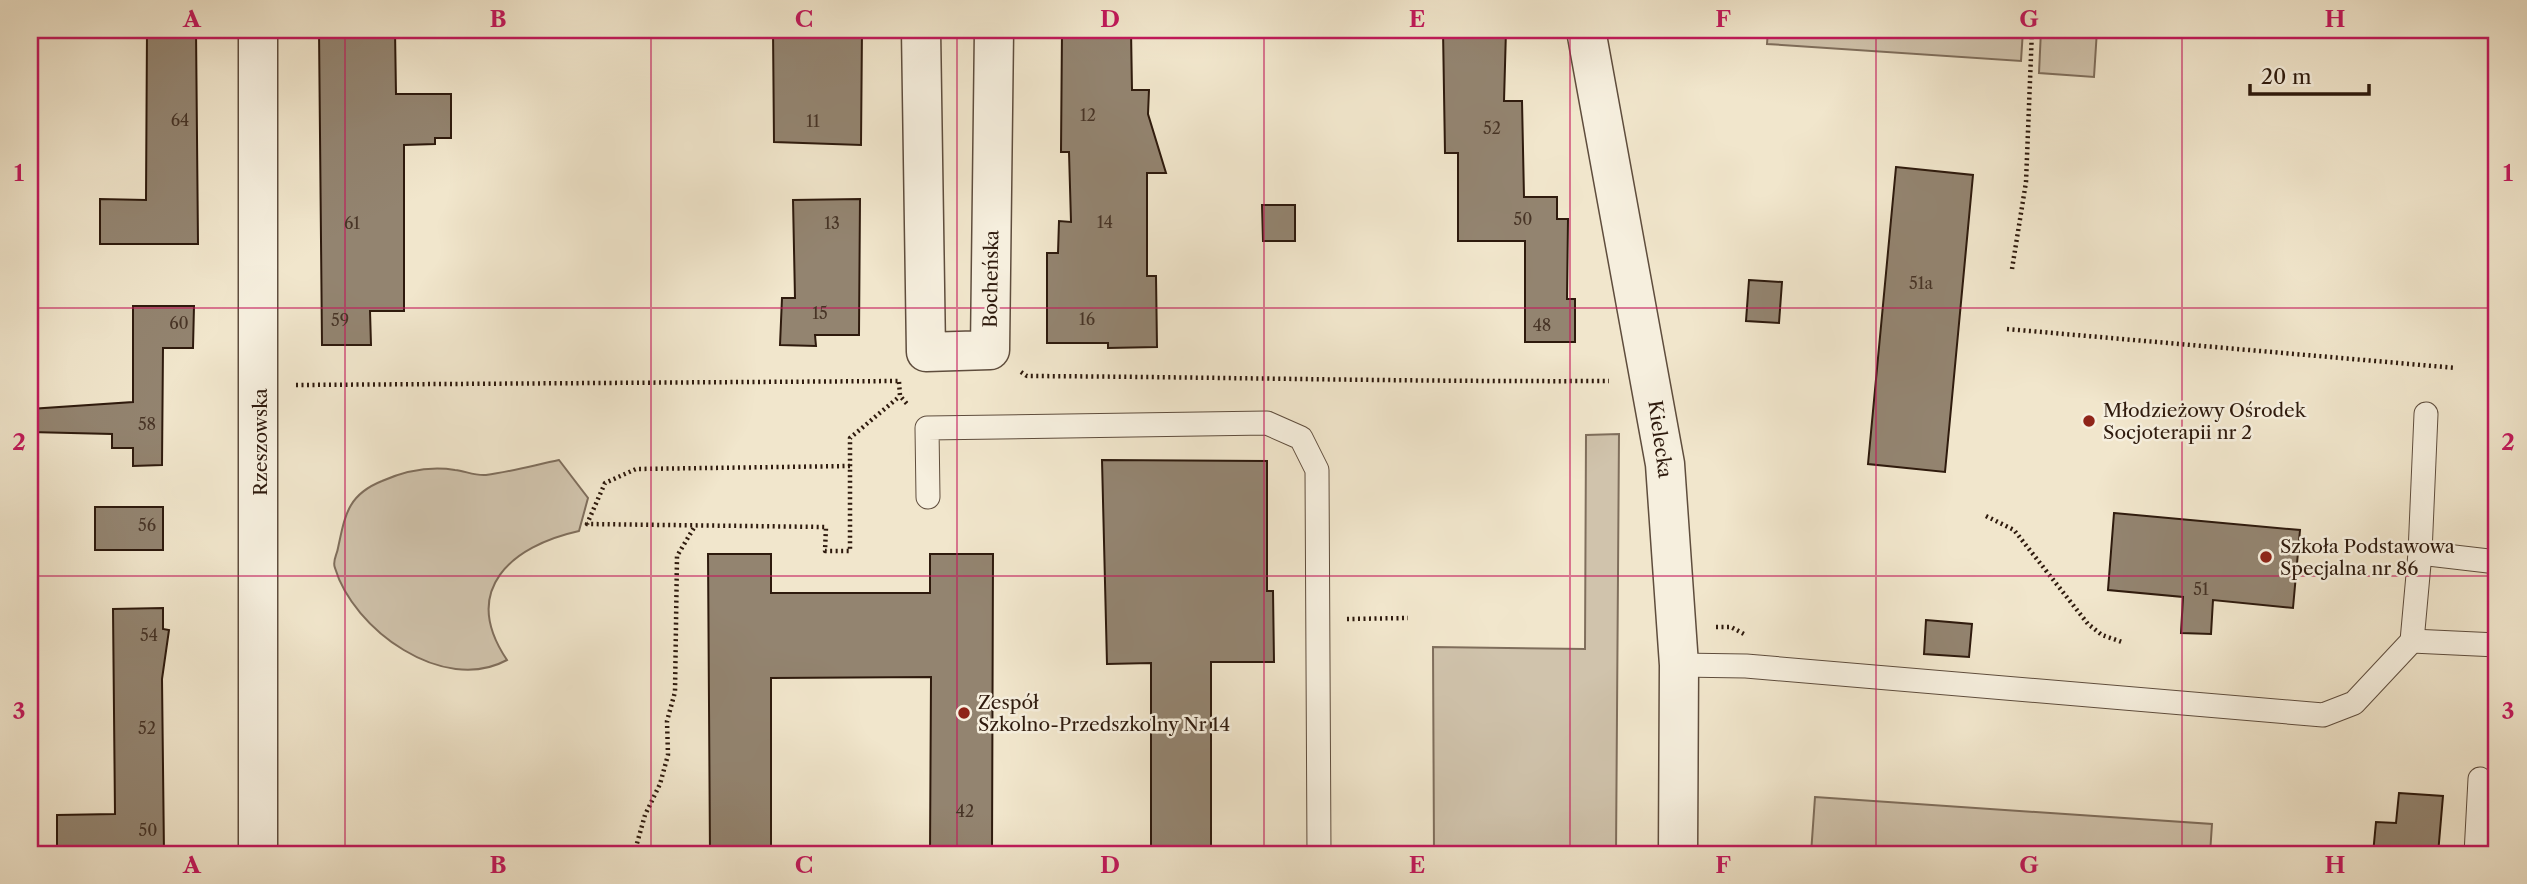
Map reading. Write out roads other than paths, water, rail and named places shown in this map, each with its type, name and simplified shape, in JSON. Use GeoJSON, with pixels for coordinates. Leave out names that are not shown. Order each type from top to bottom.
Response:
{"type":"FeatureCollection","features":[{"type":"Feature","properties":{"kind":"street","name":"Rzeszowska"},"geometry":{"type":"LineString","coordinates":[[257,854],[258,30]]}},
{"type":"Feature","properties":{"kind":"street","name":"Bocheńska"},"geometry":{"type":"LineString","coordinates":[[920,30],[926,352],[990,350],[994,30]]}},
{"type":"Feature","properties":{"kind":"street","name":"Kielecka"},"geometry":{"type":"LineString","coordinates":[[1586,30],[1652,378],[1665,464],[1679,665],[1678,854]]}},
{"type":"Feature","properties":{"kind":"lane"},"geometry":{"type":"LineString","coordinates":[[1679,665],[1746,666],[2323,715],[2354,703],[2412,641],[2420,554],[2426,414]]}},
{"type":"Feature","properties":{"kind":"lane"},"geometry":{"type":"LineString","coordinates":[[928,497],[927,428],[1267,423],[1301,438],[1317,470],[1319,854]]}},
{"type":"Feature","properties":{"kind":"lane"},"geometry":{"type":"LineString","coordinates":[[2420,554],[2497,562]]}},
{"type":"Feature","properties":{"kind":"lane"},"geometry":{"type":"LineString","coordinates":[[2412,641],[2497,645]]}},
{"type":"Feature","properties":{"kind":"lane"},"geometry":{"type":"LineString","coordinates":[[2476,854],[2480,779]]}},
{"type":"Feature","properties":{"kind":"place","name":"Młodzieżowy Ośrodek Socjoterapii nr 2"},"geometry":{"type":"Point","coordinates":[2089,421]}},
{"type":"Feature","properties":{"kind":"place","name":"Szkoła Podstawowa Specjalna nr 86"},"geometry":{"type":"Point","coordinates":[2266,557]}},
{"type":"Feature","properties":{"kind":"place","name":"Zespół Szkolno-Przedszkolny Nr 14"},"geometry":{"type":"Point","coordinates":[964,713]}}]}
